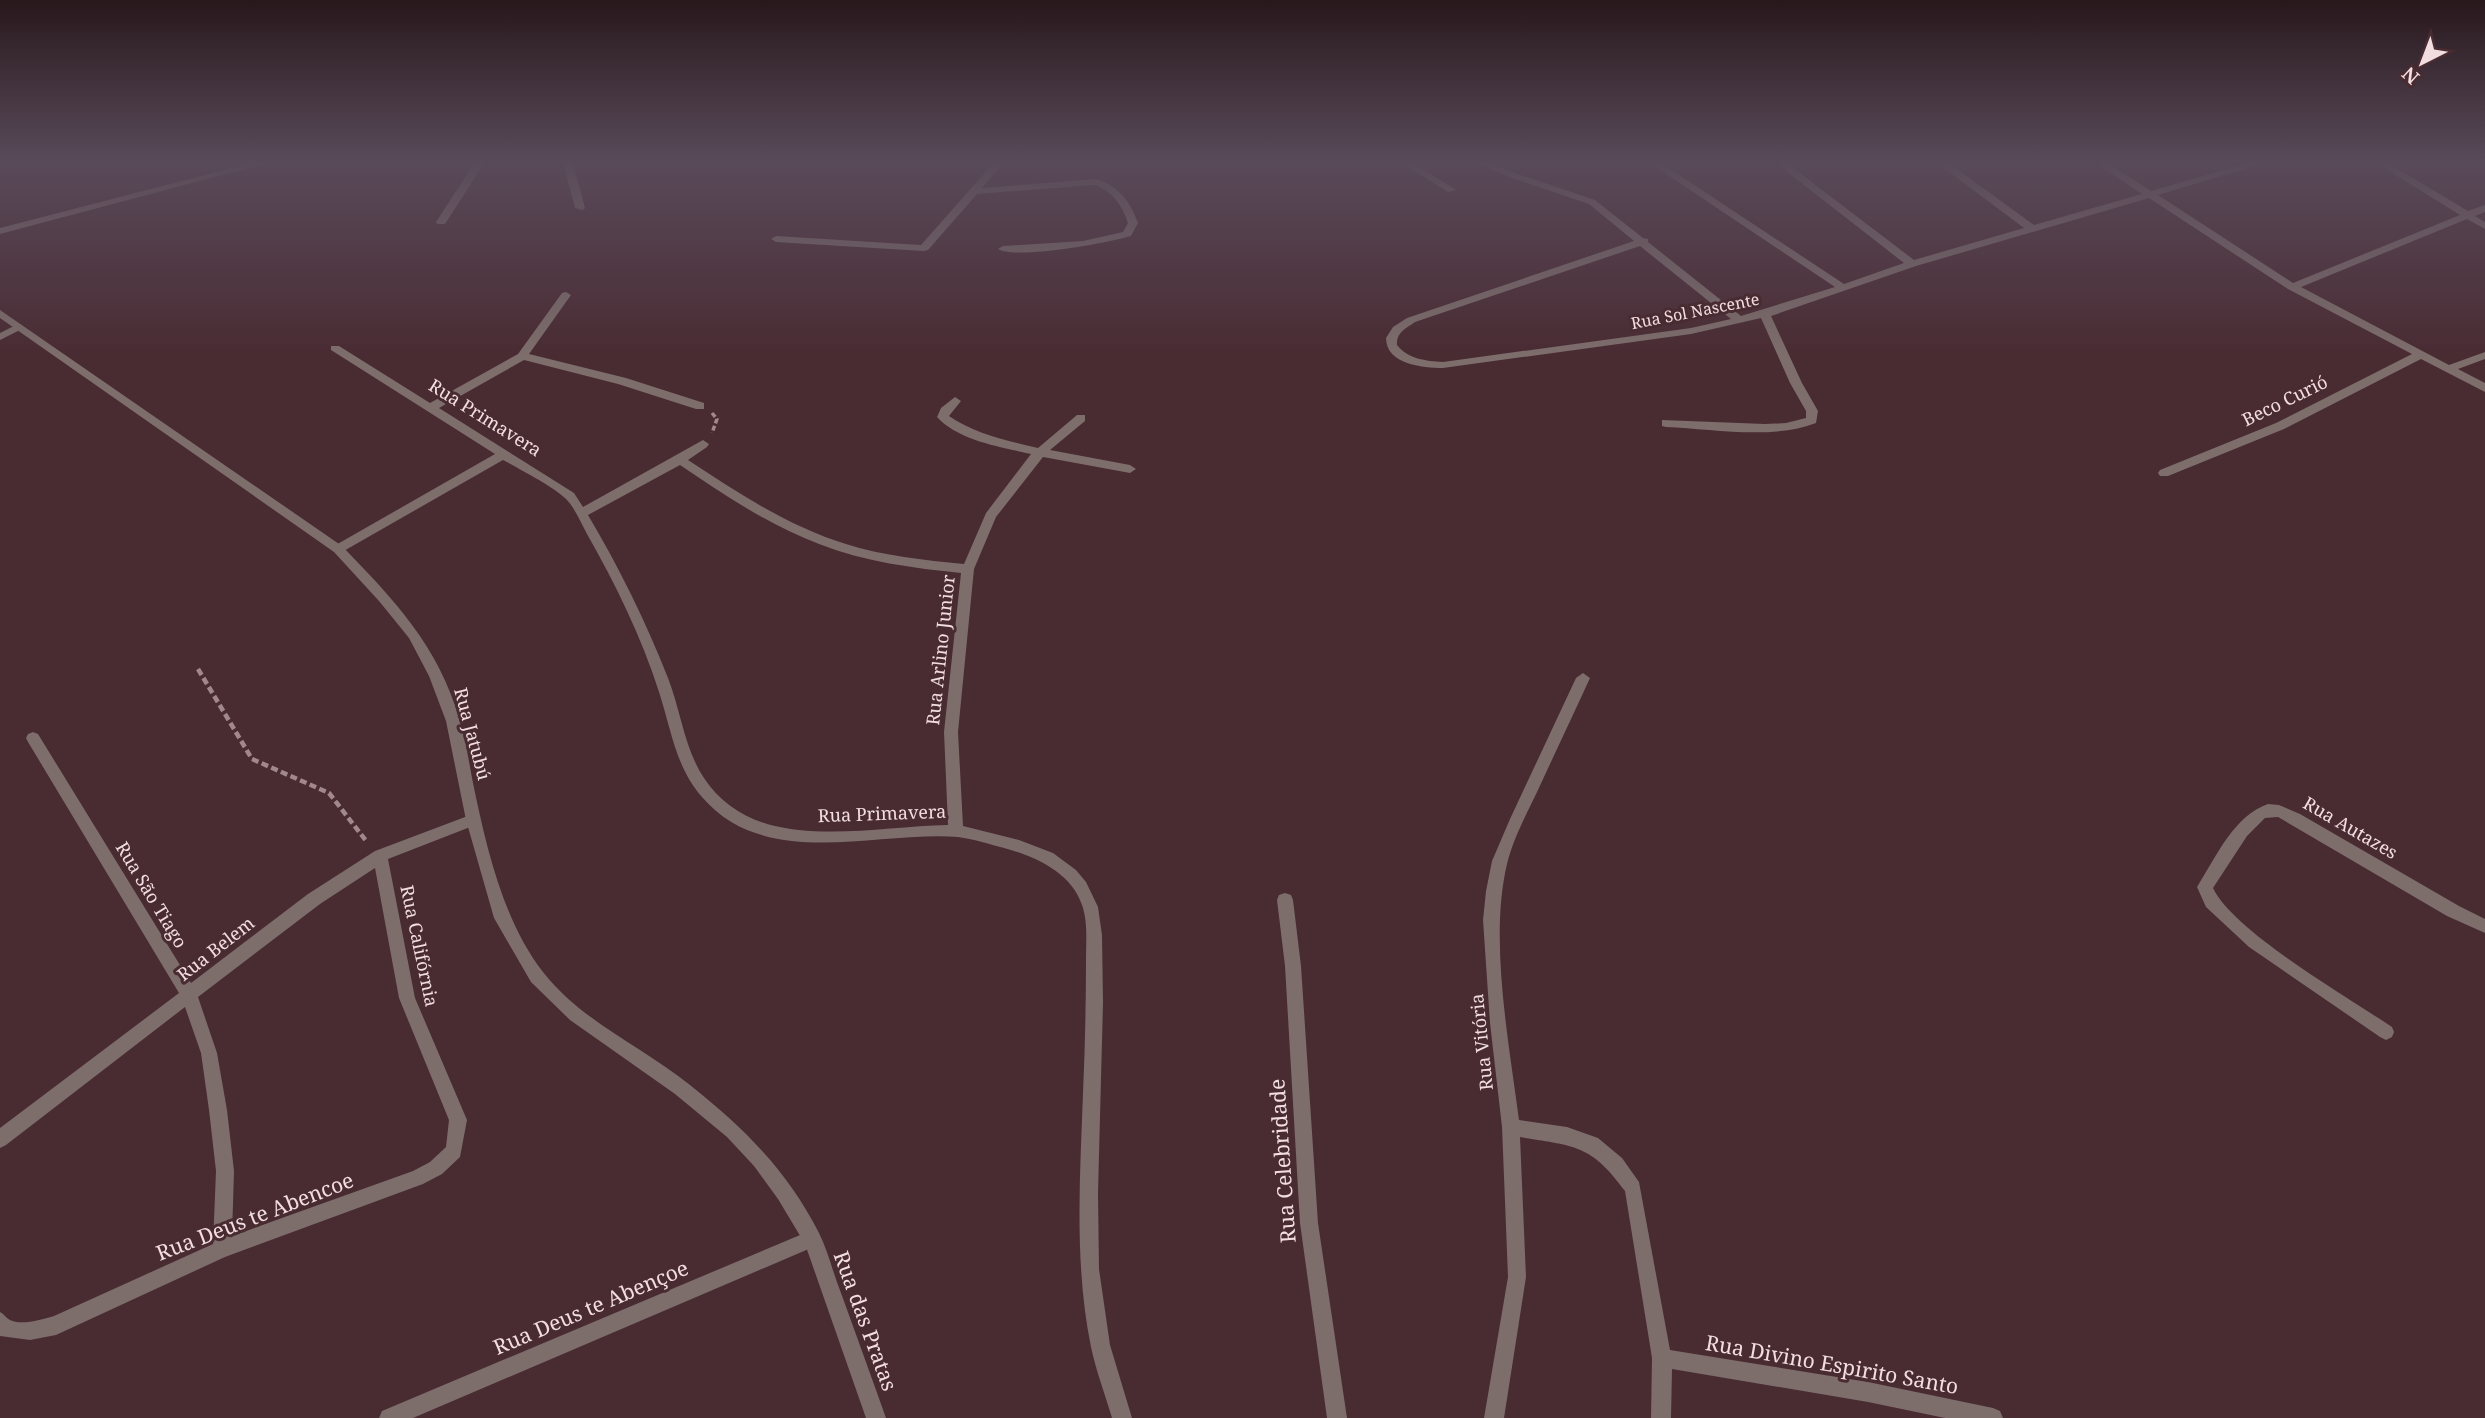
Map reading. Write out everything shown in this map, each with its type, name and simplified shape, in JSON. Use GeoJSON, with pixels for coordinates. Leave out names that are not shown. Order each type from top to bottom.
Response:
{"type":"FeatureCollection","features":[{"type":"Feature","properties":{"kind":"street"},"geometry":{"type":"LineString","coordinates":[[0,231],[22,225]]}},
{"type":"Feature","properties":{"kind":"street"},"geometry":{"type":"LineString","coordinates":[[776,239],[924,248],[944,225]]}},
{"type":"Feature","properties":{"kind":"street"},"geometry":{"type":"LineString","coordinates":[[1003,249],[1033,248],[1124,236],[1132,225]]}},
{"type":"Feature","properties":{"kind":"street"},"geometry":{"type":"LineString","coordinates":[[1623,225],[1739,320]]}},
{"type":"Feature","properties":{"kind":"street"},"geometry":{"type":"LineString","coordinates":[[1749,225],[1842,287]]}},
{"type":"Feature","properties":{"kind":"street"},"geometry":{"type":"LineString","coordinates":[[1862,225],[1912,264]]}},
{"type":"Feature","properties":{"kind":"street"},"geometry":{"type":"LineString","coordinates":[[2027,225],[2032,229]]}},
{"type":"Feature","properties":{"kind":"street","name":"Rua Sol Nascente"},"geometry":{"type":"LineString","coordinates":[[1644,241],[1411,320],[1394,330],[1391,338],[1395,351],[1410,363],[1443,365],[1691,331],[1765,314],[1912,264],[2045,225]]}},
{"type":"Feature","properties":{"kind":"street"},"geometry":{"type":"LineString","coordinates":[[2197,225],[2292,287],[2485,388]]}},
{"type":"Feature","properties":{"kind":"street"},"geometry":{"type":"LineString","coordinates":[[2292,287],[2442,225]]}},
{"type":"Feature","properties":{"kind":"street"},"geometry":{"type":"LineString","coordinates":[[432,407],[522,356],[566,295]]}},
{"type":"Feature","properties":{"kind":"street","name":"Rua Jatubú"},"geometry":{"type":"LineString","coordinates":[[0,313],[338,549],[384,598],[414,635],[436,676],[453,721],[473,820],[502,918],[537,977],[576,1015],[681,1088],[733,1131],[776,1182],[812,1239]]}},
{"type":"Feature","properties":{"kind":"street"},"geometry":{"type":"LineString","coordinates":[[1666,423],[1783,427],[1804,425],[1812,420],[1812,411],[1796,383],[1765,314]]}},
{"type":"Feature","properties":{"kind":"street"},"geometry":{"type":"LineString","coordinates":[[0,337],[18,327]]}},
{"type":"Feature","properties":{"kind":"street","name":"Rua Primavera"},"geometry":{"type":"LineString","coordinates":[[335,348],[570,496],[582,513],[636,622],[662,680],[688,761],[698,781],[718,804],[740,820],[758,827],[804,836],[850,837],[956,830],[1004,841],[1045,855],[1067,871],[1081,887],[1090,904],[1094,926],[1096,995],[1089,1270],[1100,1346],[1122,1418]]}},
{"type":"Feature","properties":{"kind":"street","name":"Beco Curió"},"geometry":{"type":"LineString","coordinates":[[2164,473],[2280,426],[2420,355]]}},
{"type":"Feature","properties":{"kind":"street"},"geometry":{"type":"LineString","coordinates":[[2448,369],[2485,355]]}},
{"type":"Feature","properties":{"kind":"street"},"geometry":{"type":"LineString","coordinates":[[522,356],[622,381],[700,406]]}},
{"type":"Feature","properties":{"kind":"street"},"geometry":{"type":"LineString","coordinates":[[955,401],[943,414],[952,425],[1039,453],[1130,469]]}},
{"type":"Feature","properties":{"kind":"street","name":"Rua Arlino Junior"},"geometry":{"type":"LineString","coordinates":[[956,830],[951,732],[968,569],[990,516],[1039,453],[1081,418]]}},
{"type":"Feature","properties":{"kind":"street"},"geometry":{"type":"LineString","coordinates":[[582,513],[680,460],[703,444]]}},
{"type":"Feature","properties":{"kind":"street"},"geometry":{"type":"LineString","coordinates":[[338,549],[504,454]]}},
{"type":"Feature","properties":{"kind":"street"},"geometry":{"type":"LineString","coordinates":[[680,460],[749,505],[826,542],[874,556],[968,569]]}},
{"type":"Feature","properties":{"kind":"street","name":"Rua Vitória"},"geometry":{"type":"LineString","coordinates":[[1494,1418],[1517,1277],[1511,1128],[1498,1023],[1491,920],[1494,891],[1500,861],[1517,819],[1583,678]]}},
{"type":"Feature","properties":{"kind":"street","name":"Rua São Tiago"},"geometry":{"type":"LineString","coordinates":[[33,738],[189,995],[209,1053],[218,1110],[225,1171],[222,1249]]}},
{"type":"Feature","properties":{"kind":"street","name":"Rua Autazes"},"geometry":{"type":"LineString","coordinates":[[2386,1032],[2246,935],[2211,904],[2205,887],[2252,820],[2268,810],[2279,811],[2295,818],[2453,911],[2485,926]]}},
{"type":"Feature","properties":{"kind":"street","name":"Rua Belem"},"geometry":{"type":"LineString","coordinates":[[0,1139],[314,899],[380,856],[473,820]]}},
{"type":"Feature","properties":{"kind":"street","name":"Rua Califórnia"},"geometry":{"type":"LineString","coordinates":[[380,856],[407,998],[458,1120]]}},
{"type":"Feature","properties":{"kind":"street","name":"Rua Celebridade"},"geometry":{"type":"LineString","coordinates":[[1285,900],[1293,966],[1308,1223],[1337,1418]]}},
{"type":"Feature","properties":{"kind":"street","name":"Rua Deus te Abencoe"},"geometry":{"type":"LineString","coordinates":[[0,1322],[4,1328],[20,1331],[36,1331],[56,1325],[222,1249],[359,1201],[436,1168],[454,1151],[458,1120]]}},
{"type":"Feature","properties":{"kind":"street"},"geometry":{"type":"LineString","coordinates":[[1511,1128],[1567,1136],[1592,1144],[1616,1164],[1633,1188],[1662,1358],[1661,1418]]}},
{"type":"Feature","properties":{"kind":"street","name":"Rua Deus te Abençoe"},"geometry":{"type":"LineString","coordinates":[[389,1418],[812,1239]]}},
{"type":"Feature","properties":{"kind":"street","name":"Rua das Pratas"},"geometry":{"type":"LineString","coordinates":[[812,1239],[876,1418]]}},
{"type":"Feature","properties":{"kind":"street","name":"Rua Divino Espirito Santo"},"geometry":{"type":"LineString","coordinates":[[1662,1358],[1868,1392],[1993,1418]]}},
{"type":"Feature","properties":{"kind":"path"},"geometry":{"type":"LineString","coordinates":[[700,406],[717,419],[716,426],[703,444]]}},
{"type":"Feature","properties":{"kind":"path"},"geometry":{"type":"LineString","coordinates":[[198,669],[252,759],[329,793],[346,818],[380,856]]}}]}
